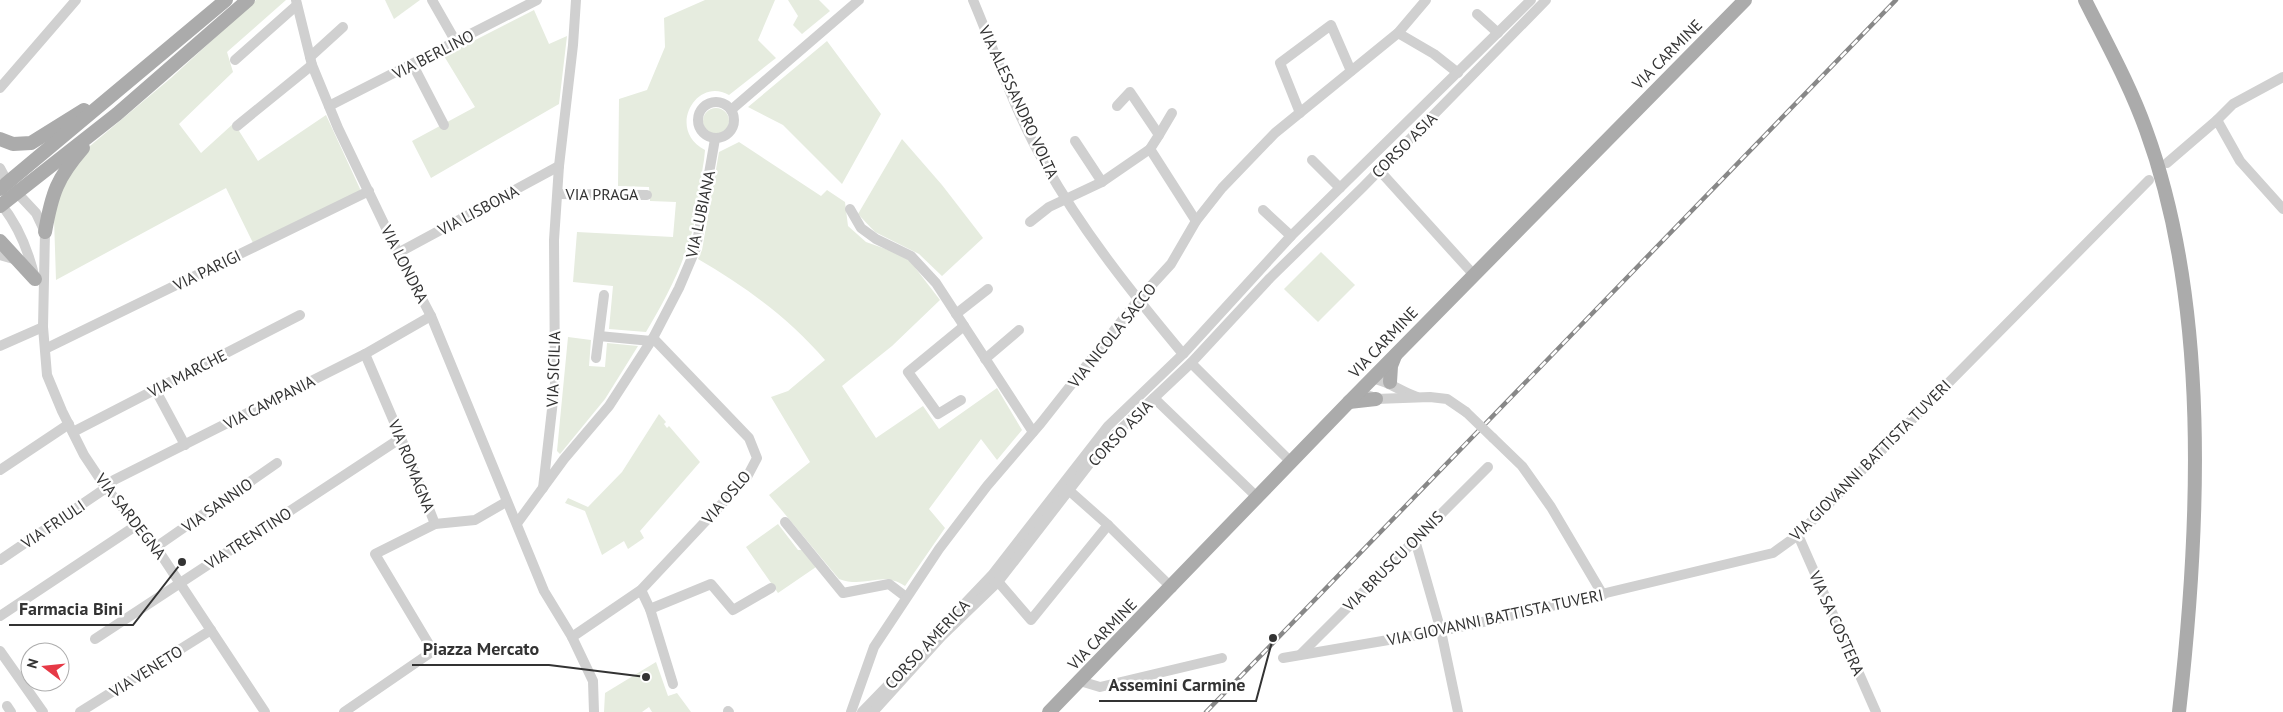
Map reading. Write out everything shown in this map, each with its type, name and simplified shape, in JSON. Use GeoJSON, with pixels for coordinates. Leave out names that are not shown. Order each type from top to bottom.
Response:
{"type":"FeatureCollection","features":[{"type":"Feature","properties":{"kind":"main road"},"geometry":{"type":"LineString","coordinates":[[0,204],[8,188],[110,95],[226,0]]}},
{"type":"Feature","properties":{"kind":"main road"},"geometry":{"type":"LineString","coordinates":[[45,232],[54,192],[64,171],[117,114],[248,0]]}},
{"type":"Feature","properties":{"kind":"main road","name":"VIA CARMINE"},"geometry":{"type":"LineString","coordinates":[[1049,712],[1172,588],[1349,402],[1745,0]]}},
{"type":"Feature","properties":{"kind":"main road"},"geometry":{"type":"LineString","coordinates":[[2084,0],[2146,129],[2164,189],[2185,285],[2195,443],[2188,622],[2181,708]]}},
{"type":"Feature","properties":{"kind":"main road"},"geometry":{"type":"LineString","coordinates":[[0,139],[13,144],[31,142],[61,122],[110,95]]}},
{"type":"Feature","properties":{"kind":"main road"},"geometry":{"type":"LineString","coordinates":[[8,188],[117,114]]}},
{"type":"Feature","properties":{"kind":"main road"},"geometry":{"type":"LineString","coordinates":[[0,241],[35,279]]}},
{"type":"Feature","properties":{"kind":"main road"},"geometry":{"type":"LineString","coordinates":[[1390,382],[1391,366],[1396,354]]}},
{"type":"Feature","properties":{"kind":"main road"},"geometry":{"type":"LineString","coordinates":[[1349,402],[1376,399]]}},
{"type":"Feature","properties":{"kind":"street"},"geometry":{"type":"LineString","coordinates":[[0,88],[76,0]]}},
{"type":"Feature","properties":{"kind":"street"},"geometry":{"type":"LineString","coordinates":[[432,0],[456,42]]}},
{"type":"Feature","properties":{"kind":"street","name":"VIA BERLINO"},"geometry":{"type":"LineString","coordinates":[[329,106],[375,79],[413,65],[537,0]]}},
{"type":"Feature","properties":{"kind":"street","name":"VIA SICILIA"},"geometry":{"type":"LineString","coordinates":[[518,522],[543,488],[548,454],[555,383],[554,240],[559,166],[573,45],[576,0]]}},
{"type":"Feature","properties":{"kind":"street"},"geometry":{"type":"LineString","coordinates":[[731,110],[859,0]]}},
{"type":"Feature","properties":{"kind":"street","name":"VIA ALESSANDRO VOLTA"},"geometry":{"type":"LineString","coordinates":[[973,0],[1040,154],[1066,198],[1138,300],[1183,354]]}},
{"type":"Feature","properties":{"kind":"street","name":"VIA NICOLA SACCO"},"geometry":{"type":"LineString","coordinates":[[850,712],[874,647],[939,549],[1138,300],[1171,264],[1196,221],[1222,188],[1275,133],[1398,33],[1426,0]]}},
{"type":"Feature","properties":{"kind":"street","name":"CORSO ASIA"},"geometry":{"type":"LineString","coordinates":[[1067,488],[1093,443],[1108,426],[1183,354],[1291,236],[1531,0]]}},
{"type":"Feature","properties":{"kind":"street","name":"CORSO ASIA"},"geometry":{"type":"LineString","coordinates":[[1067,488],[1104,445],[1191,363],[1270,278],[1546,0]]}},
{"type":"Feature","properties":{"kind":"street"},"geometry":{"type":"LineString","coordinates":[[235,60],[297,2]]}},
{"type":"Feature","properties":{"kind":"street","name":"VIA LONDRA"},"geometry":{"type":"LineString","coordinates":[[297,2],[311,61],[329,106],[398,253],[431,316],[506,502],[518,522]]}},
{"type":"Feature","properties":{"kind":"street"},"geometry":{"type":"LineString","coordinates":[[1478,14],[1498,34]]}},
{"type":"Feature","properties":{"kind":"street"},"geometry":{"type":"LineString","coordinates":[[1300,113],[1280,63],[1331,25],[1351,71]]}},
{"type":"Feature","properties":{"kind":"street"},"geometry":{"type":"LineString","coordinates":[[237,126],[311,61],[343,27]]}},
{"type":"Feature","properties":{"kind":"street"},"geometry":{"type":"LineString","coordinates":[[1398,33],[1434,54],[1458,73]]}},
{"type":"Feature","properties":{"kind":"street"},"geometry":{"type":"LineString","coordinates":[[413,65],[444,125]]}},
{"type":"Feature","properties":{"kind":"street"},"geometry":{"type":"LineString","coordinates":[[2167,163],[2234,104],[2283,76]]}},
{"type":"Feature","properties":{"kind":"street"},"geometry":{"type":"LineString","coordinates":[[1116,106],[1130,92],[1158,135]]}},
{"type":"Feature","properties":{"kind":"street"},"geometry":{"type":"LineString","coordinates":[[721,102],[731,110],[733,126],[726,136],[716,139],[704,135],[700,130],[698,124],[699,112],[703,106],[721,102]]}},
{"type":"Feature","properties":{"kind":"street"},"geometry":{"type":"LineString","coordinates":[[1030,222],[1049,207],[1102,182],[1150,150],[1172,113]]}},
{"type":"Feature","properties":{"kind":"street"},"geometry":{"type":"LineString","coordinates":[[2217,120],[2240,161],[2283,209]]}},
{"type":"Feature","properties":{"kind":"street","name":"VIA LUBIANA"},"geometry":{"type":"LineString","coordinates":[[543,488],[564,459],[609,406],[652,340],[679,288],[696,248],[716,139]]}},
{"type":"Feature","properties":{"kind":"street"},"geometry":{"type":"LineString","coordinates":[[1075,141],[1102,182]]}},
{"type":"Feature","properties":{"kind":"street"},"geometry":{"type":"LineString","coordinates":[[1150,150],[1196,221]]}},
{"type":"Feature","properties":{"kind":"street"},"geometry":{"type":"LineString","coordinates":[[1312,160],[1340,188]]}},
{"type":"Feature","properties":{"kind":"street","name":"VIA LISBONA"},"geometry":{"type":"LineString","coordinates":[[398,253],[559,166]]}},
{"type":"Feature","properties":{"kind":"street","name":"VIA SARDEGNA"},"geometry":{"type":"LineString","coordinates":[[0,168],[8,188],[36,213],[45,232],[42,327],[47,375],[84,456],[106,488],[156,547],[265,712]]}},
{"type":"Feature","properties":{"kind":"street"},"geometry":{"type":"LineString","coordinates":[[1379,170],[1474,275]]}},
{"type":"Feature","properties":{"kind":"street","name":"VIA GIOVANNI BATTISTA TUVERI"},"geometry":{"type":"LineString","coordinates":[[1283,658],[1441,631],[1603,595],[1773,553],[1798,535],[2150,180]]}},
{"type":"Feature","properties":{"kind":"street","name":"VIA PARIGI"},"geometry":{"type":"LineString","coordinates":[[45,349],[369,192]]}},
{"type":"Feature","properties":{"kind":"street","name":"VIA PRAGA"},"geometry":{"type":"LineString","coordinates":[[558,194],[647,195]]}},
{"type":"Feature","properties":{"kind":"street","name":"VIA SARDEGNA"},"geometry":{"type":"LineString","coordinates":[[0,204],[23,242],[43,303]]}},
{"type":"Feature","properties":{"kind":"street"},"geometry":{"type":"LineString","coordinates":[[850,209],[861,228],[876,239],[898,248],[911,256],[936,283],[1032,432]]}},
{"type":"Feature","properties":{"kind":"street"},"geometry":{"type":"LineString","coordinates":[[1263,210],[1291,236]]}},
{"type":"Feature","properties":{"kind":"street"},"geometry":{"type":"LineString","coordinates":[[0,255],[18,260]]}},
{"type":"Feature","properties":{"kind":"street"},"geometry":{"type":"LineString","coordinates":[[956,314],[988,289]]}},
{"type":"Feature","properties":{"kind":"street"},"geometry":{"type":"LineString","coordinates":[[596,358],[604,294]]}},
{"type":"Feature","properties":{"kind":"street","name":"VIA MARCHE"},"geometry":{"type":"LineString","coordinates":[[0,470],[71,428],[155,389],[300,315]]}},
{"type":"Feature","properties":{"kind":"street","name":"VIA CAMPANIA"},"geometry":{"type":"LineString","coordinates":[[106,488],[114,480],[365,354],[431,316]]}},
{"type":"Feature","properties":{"kind":"street"},"geometry":{"type":"LineString","coordinates":[[961,400],[938,414],[908,372],[964,326]]}},
{"type":"Feature","properties":{"kind":"street"},"geometry":{"type":"LineString","coordinates":[[0,346],[42,327]]}},
{"type":"Feature","properties":{"kind":"street"},"geometry":{"type":"LineString","coordinates":[[985,359],[1019,330]]}},
{"type":"Feature","properties":{"kind":"street"},"geometry":{"type":"LineString","coordinates":[[599,336],[652,340]]}},
{"type":"Feature","properties":{"kind":"street","name":"VIA OSLO"},"geometry":{"type":"LineString","coordinates":[[572,637],[641,590],[747,477],[757,458],[749,438],[652,340]]}},
{"type":"Feature","properties":{"kind":"street","name":"VIA ROMAGNA"},"geometry":{"type":"LineString","coordinates":[[344,712],[433,651],[376,554],[435,524],[402,438],[365,354]]}},
{"type":"Feature","properties":{"kind":"street"},"geometry":{"type":"LineString","coordinates":[[1191,363],[1291,462]]}},
{"type":"Feature","properties":{"kind":"street"},"geometry":{"type":"LineString","coordinates":[[1420,398],[1400,391],[1390,382],[1368,383],[1376,399],[1420,398],[1447,400],[1466,412],[1522,466],[1552,508],[1603,595]]}},
{"type":"Feature","properties":{"kind":"street"},"geometry":{"type":"LineString","coordinates":[[155,389],[185,445]]}},
{"type":"Feature","properties":{"kind":"street"},"geometry":{"type":"LineString","coordinates":[[1154,398],[1257,497]]}},
{"type":"Feature","properties":{"kind":"street","name":"VIA TRENTINO"},"geometry":{"type":"LineString","coordinates":[[95,639],[180,581],[402,438]]}},
{"type":"Feature","properties":{"kind":"street"},"geometry":{"type":"LineString","coordinates":[[548,454],[564,459]]}},
{"type":"Feature","properties":{"kind":"street","name":"VIA SANNIO"},"geometry":{"type":"LineString","coordinates":[[156,547],[277,463]]}},
{"type":"Feature","properties":{"kind":"street","name":"VIA BRUSCU ONNIS"},"geometry":{"type":"LineString","coordinates":[[1300,655],[1488,467]]}},
{"type":"Feature","properties":{"kind":"street","name":"VIA FRIULI"},"geometry":{"type":"LineString","coordinates":[[0,560],[106,488]]}},
{"type":"Feature","properties":{"kind":"street"},"geometry":{"type":"LineString","coordinates":[[1067,488],[1172,588]]}},
{"type":"Feature","properties":{"kind":"street","name":"CORSO AMERICA"},"geometry":{"type":"LineString","coordinates":[[873,712],[995,578],[1067,488]]}},
{"type":"Feature","properties":{"kind":"street"},"geometry":{"type":"LineString","coordinates":[[435,524],[475,520],[506,502]]}},
{"type":"Feature","properties":{"kind":"street"},"geometry":{"type":"LineString","coordinates":[[518,522],[544,591],[572,637],[593,681],[594,712]]}},
{"type":"Feature","properties":{"kind":"street"},"geometry":{"type":"LineString","coordinates":[[785,522],[843,593],[889,584],[906,597]]}},
{"type":"Feature","properties":{"kind":"street"},"geometry":{"type":"LineString","coordinates":[[0,616],[137,525]]}},
{"type":"Feature","properties":{"kind":"street"},"geometry":{"type":"LineString","coordinates":[[995,578],[1031,620],[1108,525]]}},
{"type":"Feature","properties":{"kind":"street","name":"VIA SA COSTERA"},"geometry":{"type":"LineString","coordinates":[[1798,535],[1876,712]]}},
{"type":"Feature","properties":{"kind":"street"},"geometry":{"type":"LineString","coordinates":[[1415,540],[1441,631],[1458,712]]}},
{"type":"Feature","properties":{"kind":"street","name":"CORSO AMERICA"},"geometry":{"type":"LineString","coordinates":[[862,712],[995,578]]}},
{"type":"Feature","properties":{"kind":"street"},"geometry":{"type":"LineString","coordinates":[[650,609],[711,584],[733,610],[771,588]]}},
{"type":"Feature","properties":{"kind":"street"},"geometry":{"type":"LineString","coordinates":[[641,590],[650,609],[673,684]]}},
{"type":"Feature","properties":{"kind":"street","name":"VIA VENETO"},"geometry":{"type":"LineString","coordinates":[[80,712],[211,630]]}},
{"type":"Feature","properties":{"kind":"street"},"geometry":{"type":"LineString","coordinates":[[0,651],[44,712]]}},
{"type":"Feature","properties":{"kind":"street"},"geometry":{"type":"LineString","coordinates":[[1080,681],[1100,687],[1222,658]]}},
{"type":"Feature","properties":{"kind":"shaded area"},"geometry":{"type":"Polygon","coordinates":[[[256,0],[286,0],[227,52],[233,72],[179,124],[201,153],[234,123],[258,161],[326,115],[361,191],[253,243],[226,188],[56,280],[54,218],[58,193],[84,151],[171,78],[256,0]]]}},
{"type":"Feature","properties":{"kind":"shaded area"},"geometry":{"type":"Polygon","coordinates":[[[385,0],[420,0],[394,19],[385,0]]]}},
{"type":"Feature","properties":{"kind":"shaded area"},"geometry":{"type":"Polygon","coordinates":[[[705,0],[775,0],[758,40],[776,58],[729,95],[717,91],[706,93],[697,99],[690,108],[687,119],[688,130],[693,141],[705,150],[696,215],[683,258],[666,296],[646,332],[609,329],[613,286],[573,282],[577,232],[673,237],[676,202],[650,201],[649,187],[618,186],[619,99],[647,90],[665,47],[664,18],[705,0]]]}},
{"type":"Feature","properties":{"kind":"shaded area"},"geometry":{"type":"Polygon","coordinates":[[[788,0],[819,0],[830,11],[802,34],[793,25],[798,16],[788,0]]]}},
{"type":"Feature","properties":{"kind":"shaded area"},"geometry":{"type":"Polygon","coordinates":[[[534,10],[549,44],[567,36],[559,104],[431,178],[412,141],[475,107],[444,56],[534,10]]]}},
{"type":"Feature","properties":{"kind":"shaded area"},"geometry":{"type":"Polygon","coordinates":[[[827,41],[881,114],[842,184],[783,125],[748,107],[827,41]]]}},
{"type":"Feature","properties":{"kind":"shaded area"},"geometry":{"type":"Polygon","coordinates":[[[716,108],[725,112],[729,121],[725,130],[716,134],[707,130],[703,121],[707,112],[716,108]]]}},
{"type":"Feature","properties":{"kind":"shaded area"},"geometry":{"type":"Polygon","coordinates":[[[902,139],[942,185],[983,238],[942,276],[919,254],[875,232],[858,214],[902,139]]]}},
{"type":"Feature","properties":{"kind":"shaded area"},"geometry":{"type":"Polygon","coordinates":[[[739,142],[821,196],[827,190],[845,202],[848,226],[866,242],[900,254],[910,261],[940,300],[892,346],[842,386],[876,438],[923,406],[939,429],[997,388],[1022,430],[997,460],[981,439],[929,509],[945,528],[905,586],[881,579],[849,582],[839,579],[769,495],[810,462],[771,397],[788,391],[825,360],[797,330],[766,304],[698,259],[702,250],[719,152],[739,142]]]}},
{"type":"Feature","properties":{"kind":"shaded area"},"geometry":{"type":"Polygon","coordinates":[[[1321,252],[1355,285],[1318,322],[1284,289],[1321,252]]]}},
{"type":"Feature","properties":{"kind":"shaded area"},"geometry":{"type":"Polygon","coordinates":[[[568,337],[591,340],[589,366],[605,367],[607,343],[638,346],[605,399],[560,454],[557,451],[568,337]]]}},
{"type":"Feature","properties":{"kind":"shaded area"},"geometry":{"type":"Polygon","coordinates":[[[659,414],[666,422],[664,424],[667,428],[669,426],[700,462],[640,531],[644,538],[628,549],[624,541],[602,555],[585,511],[565,503],[568,498],[588,507],[622,472],[659,414]]]}},
{"type":"Feature","properties":{"kind":"shaded area"},"geometry":{"type":"Polygon","coordinates":[[[778,524],[798,550],[803,550],[816,567],[778,593],[746,547],[778,524]]]}},
{"type":"Feature","properties":{"kind":"shaded area"},"geometry":{"type":"Polygon","coordinates":[[[656,662],[668,696],[677,693],[691,712],[652,712],[649,707],[642,712],[604,712],[605,693],[656,662]]]}},
{"type":"Feature","properties":{"kind":"railway"},"geometry":{"type":"LineString","coordinates":[[1206,712],[1896,0]]}},
{"type":"Feature","properties":{"kind":"place","name":"Farmacia Bini"},"geometry":{"type":"Point","coordinates":[182,562]}},
{"type":"Feature","properties":{"kind":"place","name":"Assemini Carmine"},"geometry":{"type":"Point","coordinates":[1273,638]}},
{"type":"Feature","properties":{"kind":"place","name":"Piazza Mercato"},"geometry":{"type":"Point","coordinates":[646,677]}}]}
